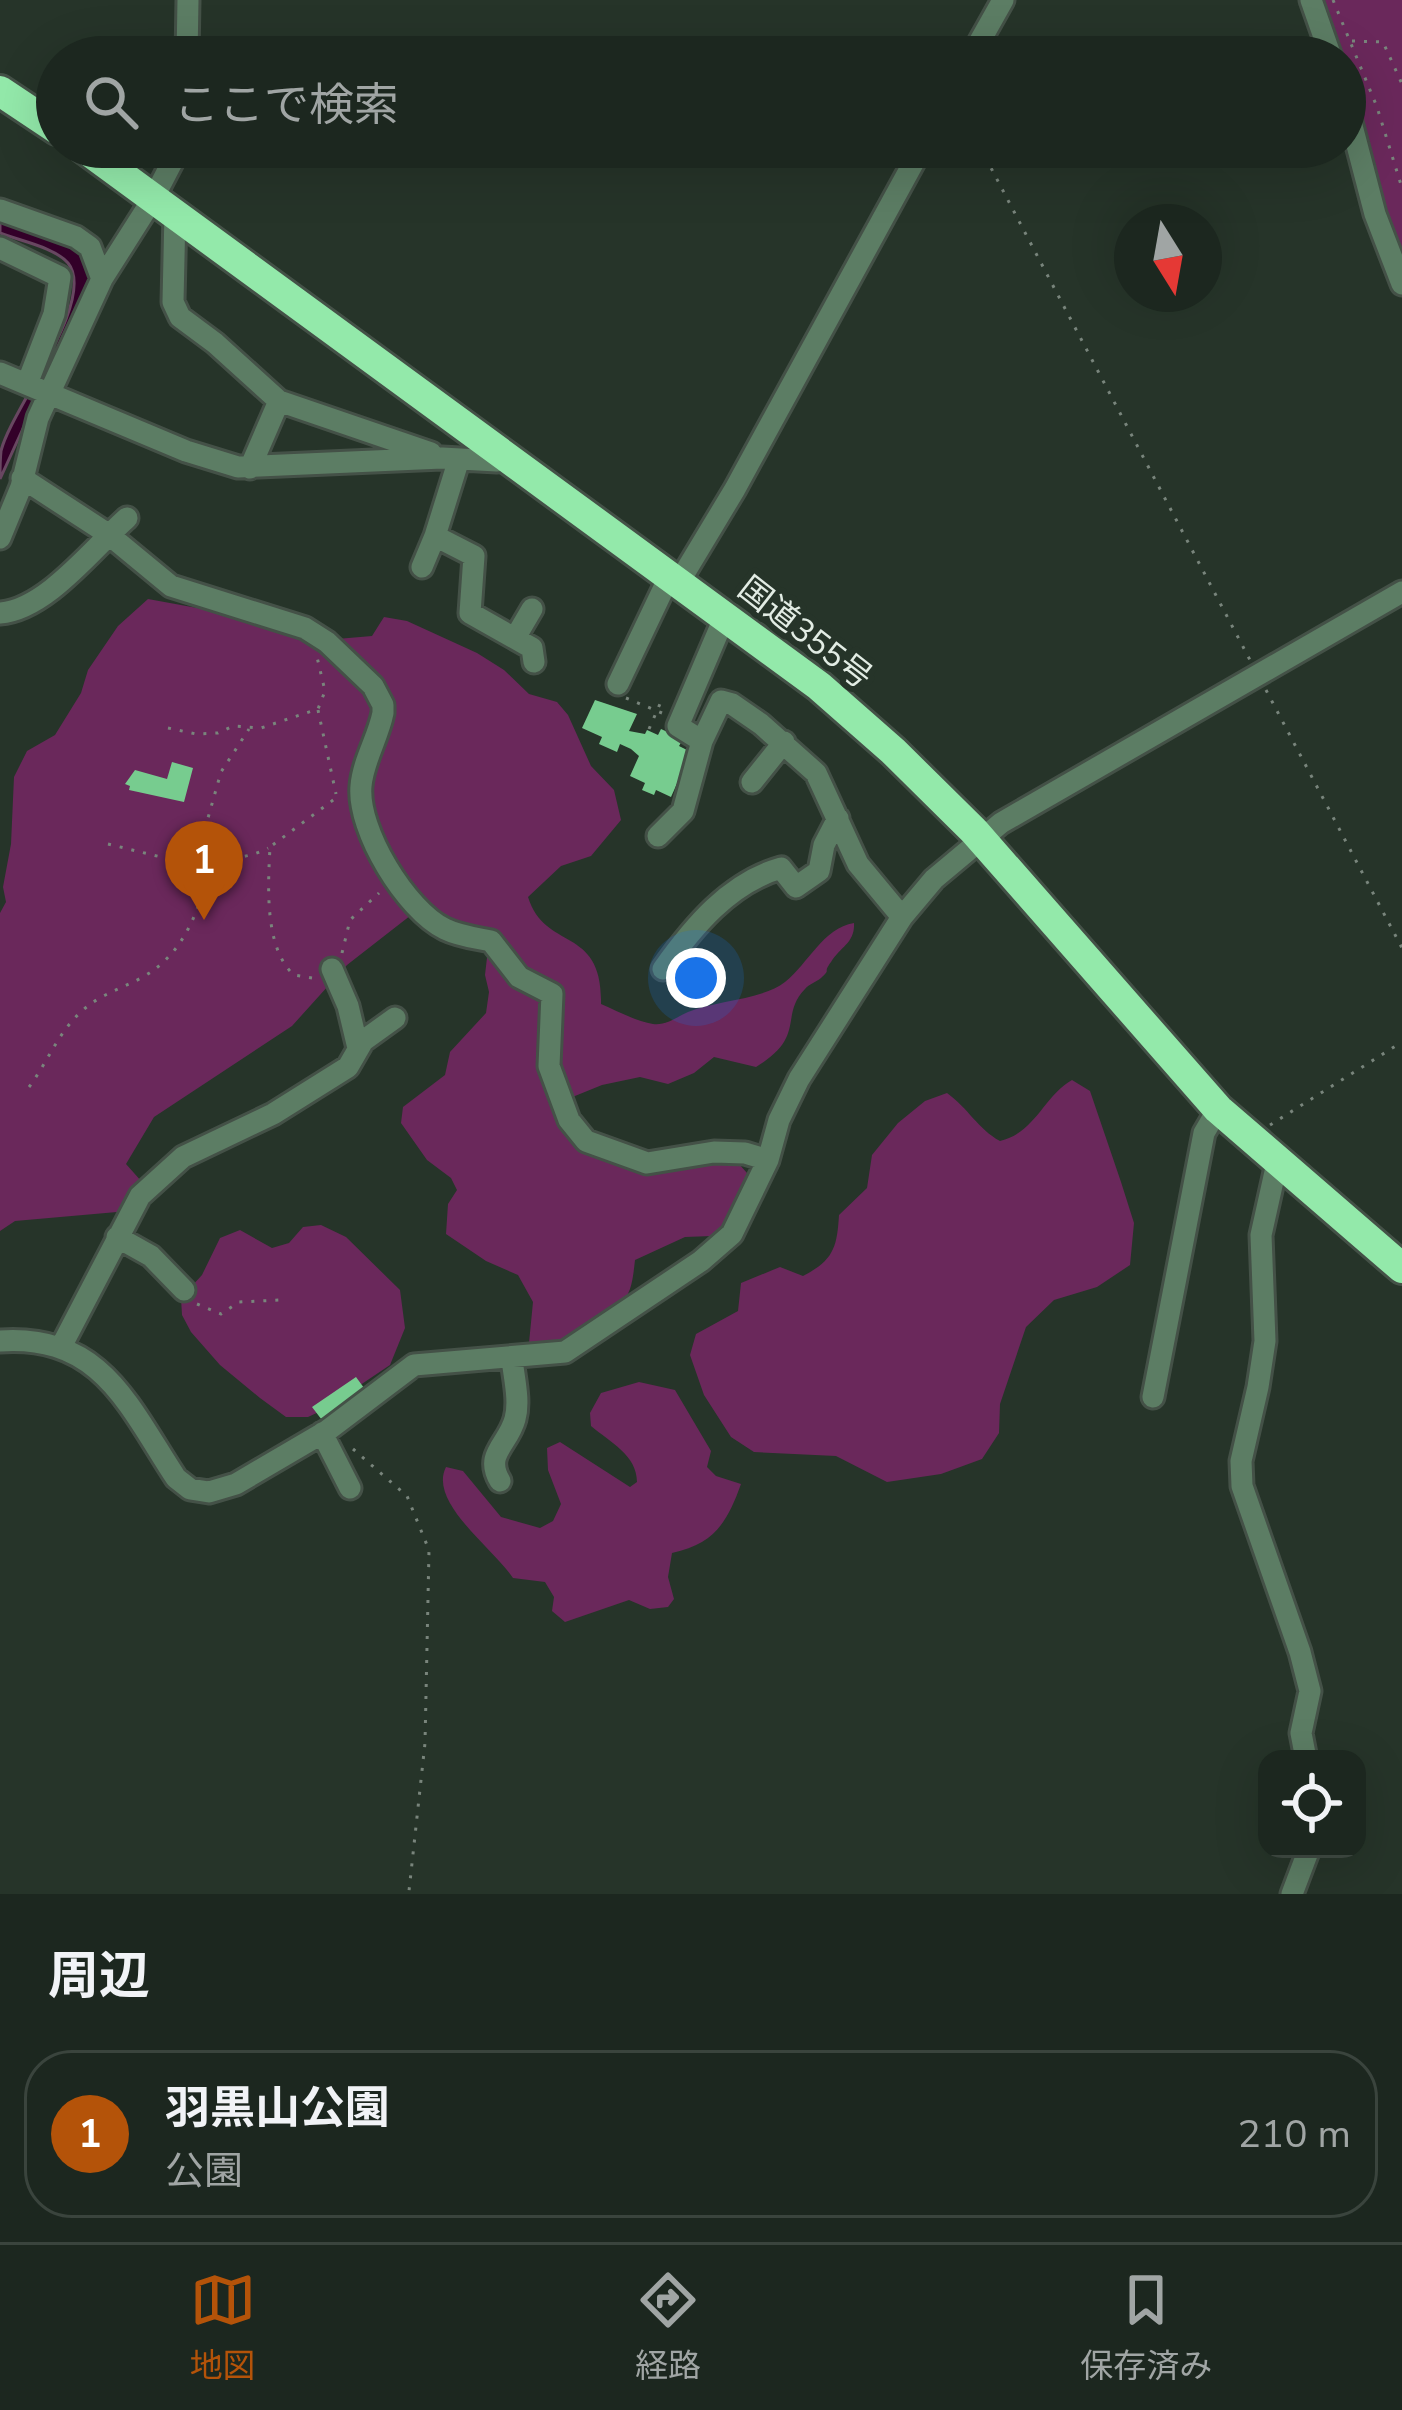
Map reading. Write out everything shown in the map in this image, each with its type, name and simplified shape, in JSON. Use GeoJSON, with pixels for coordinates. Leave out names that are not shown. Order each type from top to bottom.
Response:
{"type":"FeatureCollection","features":[{"type":"Feature","properties":{"kind":"highway"},"geometry":{"type":"LineString","coordinates":[[0,91],[36,115]]}},
{"type":"Feature","properties":{"kind":"highway","name":"国道355号"},"geometry":{"type":"LineString","coordinates":[[113,168],[819,686],[981,838],[1250,1141],[1402,1268]]}},
{"type":"Feature","properties":{"kind":"street"},"geometry":{"type":"LineString","coordinates":[[187,36],[188,0]]}},
{"type":"Feature","properties":{"kind":"street"},"geometry":{"type":"LineString","coordinates":[[983,36],[1003,0]]}},
{"type":"Feature","properties":{"kind":"street"},"geometry":{"type":"LineString","coordinates":[[1311,0],[1324,36]]}},
{"type":"Feature","properties":{"kind":"street"},"geometry":{"type":"LineString","coordinates":[[175,168],[165,205],[173,302],[180,317],[279,400],[451,459]]}},
{"type":"Feature","properties":{"kind":"street"},"geometry":{"type":"LineString","coordinates":[[618,684],[675,578],[735,490],[911,168]]}},
{"type":"Feature","properties":{"kind":"street"},"geometry":{"type":"LineString","coordinates":[[1363,168],[1402,284]]}},
{"type":"Feature","properties":{"kind":"street"},"geometry":{"type":"LineString","coordinates":[[39,388],[102,279],[165,205]]}},
{"type":"Feature","properties":{"kind":"street"},"geometry":{"type":"LineString","coordinates":[[0,211],[76,236],[90,247],[102,279]]}},
{"type":"Feature","properties":{"kind":"street"},"geometry":{"type":"LineString","coordinates":[[0,248],[60,278],[39,388],[38,418],[0,538]]}},
{"type":"Feature","properties":{"kind":"street"},"geometry":{"type":"LineString","coordinates":[[0,373],[200,456],[250,469],[504,460],[508,456]]}},
{"type":"Feature","properties":{"kind":"street"},"geometry":{"type":"LineString","coordinates":[[250,469],[279,400]]}},
{"type":"Feature","properties":{"kind":"street"},"geometry":{"type":"LineString","coordinates":[[422,567],[435,536],[451,459]]}},
{"type":"Feature","properties":{"kind":"street"},"geometry":{"type":"LineString","coordinates":[[22,478],[109,534],[171,586],[305,628],[373,686],[383,705],[361,789],[366,819],[394,880],[434,923],[491,941],[519,977],[552,994],[549,1066],[569,1120],[586,1141],[647,1163],[714,1152],[768,1160]]}},
{"type":"Feature","properties":{"kind":"street"},"geometry":{"type":"LineString","coordinates":[[0,613],[11,612],[60,583],[128,518]]}},
{"type":"Feature","properties":{"kind":"street"},"geometry":{"type":"LineString","coordinates":[[435,536],[474,556],[470,613],[532,648],[534,662]]}},
{"type":"Feature","properties":{"kind":"street"},"geometry":{"type":"LineString","coordinates":[[0,1341],[62,1345],[109,1379],[176,1478],[190,1489],[208,1492],[236,1484],[325,1431],[414,1364],[565,1352],[701,1262],[732,1234],[800,1079],[902,917],[934,879],[981,838],[1062,785],[1402,592]]}},
{"type":"Feature","properties":{"kind":"street"},"geometry":{"type":"LineString","coordinates":[[514,638],[532,609]]}},
{"type":"Feature","properties":{"kind":"street"},"geometry":{"type":"LineString","coordinates":[[702,740],[678,726],[724,616]]}},
{"type":"Feature","properties":{"kind":"street"},"geometry":{"type":"LineString","coordinates":[[658,836],[683,811],[702,740],[721,700],[733,704],[770,750],[816,773],[858,864],[902,917]]}},
{"type":"Feature","properties":{"kind":"street"},"geometry":{"type":"LineString","coordinates":[[752,782],[770,750]]}},
{"type":"Feature","properties":{"kind":"street"},"geometry":{"type":"LineString","coordinates":[[663,969],[699,918],[756,878],[781,868],[796,887],[819,871],[824,845],[838,818]]}},
{"type":"Feature","properties":{"kind":"street"},"geometry":{"type":"LineString","coordinates":[[332,969],[348,1006],[358,1048]]}},
{"type":"Feature","properties":{"kind":"street"},"geometry":{"type":"LineString","coordinates":[[62,1345],[140,1196],[183,1157],[273,1114],[347,1067],[358,1048],[394,1018]]}},
{"type":"Feature","properties":{"kind":"street"},"geometry":{"type":"LineString","coordinates":[[1153,1397],[1204,1133],[1218,1109]]}},
{"type":"Feature","properties":{"kind":"street"},"geometry":{"type":"LineString","coordinates":[[1277,1163],[1261,1235],[1264,1340],[1240,1462],[1242,1486],[1310,1691],[1301,1733],[1304,1750]]}},
{"type":"Feature","properties":{"kind":"street"},"geometry":{"type":"LineString","coordinates":[[117,1237],[152,1256],[184,1290]]}},
{"type":"Feature","properties":{"kind":"street"},"geometry":{"type":"LineString","coordinates":[[500,1481],[492,1468],[493,1457],[516,1417],[512,1359]]}},
{"type":"Feature","properties":{"kind":"street"},"geometry":{"type":"LineString","coordinates":[[325,1431],[350,1488]]}},
{"type":"Feature","properties":{"kind":"street"},"geometry":{"type":"LineString","coordinates":[[1292,1894],[1306,1858]]}},
{"type":"Feature","properties":{"kind":"path"},"geometry":{"type":"LineString","coordinates":[[1333,0],[1348,36]]}},
{"type":"Feature","properties":{"kind":"path"},"geometry":{"type":"LineString","coordinates":[[1366,41],[1383,42],[1402,84]]}},
{"type":"Feature","properties":{"kind":"path"},"geometry":{"type":"LineString","coordinates":[[1366,80],[1402,188]]}},
{"type":"Feature","properties":{"kind":"path"},"geometry":{"type":"LineString","coordinates":[[991,168],[1402,948]]}},
{"type":"Feature","properties":{"kind":"path"},"geometry":{"type":"LineString","coordinates":[[322,638],[317,657],[326,691],[318,709],[336,796]]}},
{"type":"Feature","properties":{"kind":"path"},"geometry":{"type":"LineString","coordinates":[[618,684],[615,693],[680,721]]}},
{"type":"Feature","properties":{"kind":"path"},"geometry":{"type":"LineString","coordinates":[[649,729],[663,697]]}},
{"type":"Feature","properties":{"kind":"path"},"geometry":{"type":"LineString","coordinates":[[168,728],[207,735],[233,726],[249,729],[318,709]]}},
{"type":"Feature","properties":{"kind":"path"},"geometry":{"type":"LineString","coordinates":[[197,856],[221,772],[249,729]]}},
{"type":"Feature","properties":{"kind":"path"},"geometry":{"type":"LineString","coordinates":[[108,844],[164,858],[212,860],[261,853],[336,796],[361,789]]}},
{"type":"Feature","properties":{"kind":"path"},"geometry":{"type":"LineString","coordinates":[[270,847],[270,901],[278,956],[302,979],[332,969],[342,954],[350,920],[394,880]]}},
{"type":"Feature","properties":{"kind":"path"},"geometry":{"type":"LineString","coordinates":[[29,1087],[62,1031],[81,1012],[98,997],[143,977],[175,950],[199,911],[212,860]]}},
{"type":"Feature","properties":{"kind":"path"},"geometry":{"type":"LineString","coordinates":[[1250,1141],[1402,1042]]}},
{"type":"Feature","properties":{"kind":"path"},"geometry":{"type":"LineString","coordinates":[[184,1290],[216,1314],[239,1302],[279,1300]]}},
{"type":"Feature","properties":{"kind":"path"},"geometry":{"type":"LineString","coordinates":[[325,1431],[407,1496],[429,1550],[422,1793],[405,1894]]}},
{"type":"Feature","properties":{"kind":"shaded area"},"geometry":{"type":"Polygon","coordinates":[[[1321,0],[1402,0],[1402,284],[1366,163],[1366,36],[1330,36],[1321,0]]]}},
{"type":"Feature","properties":{"kind":"shaded area"},"geometry":{"type":"Polygon","coordinates":[[[0,220],[63,244],[72,242],[84,251],[93,275],[0,479],[1,451],[62,328],[74,280],[62,257],[0,233],[0,220]]]}},
{"type":"Feature","properties":{"kind":"shaded area"},"geometry":{"type":"Polygon","coordinates":[[[148,599],[337,639],[372,636],[384,617],[407,621],[477,653],[529,694],[557,702],[568,715],[591,766],[614,790],[621,820],[591,856],[561,866],[528,897],[547,926],[593,962],[601,1004],[657,1024],[764,993],[793,975],[833,932],[854,923],[850,940],[826,973],[798,999],[782,1046],[756,1067],[714,1057],[694,1073],[668,1084],[640,1077],[570,1098],[583,1149],[610,1161],[651,1169],[738,1163],[747,1173],[746,1189],[729,1229],[712,1236],[685,1237],[635,1260],[630,1289],[615,1310],[576,1336],[537,1353],[529,1343],[533,1302],[518,1275],[486,1261],[446,1234],[448,1204],[457,1190],[451,1178],[427,1160],[401,1123],[403,1107],[445,1075],[450,1052],[486,1013],[489,992],[485,975],[488,949],[415,912],[347,965],[292,1026],[154,1117],[126,1164],[142,1182],[117,1212],[15,1221],[0,1231],[0,913],[6,902],[3,887],[11,844],[14,777],[27,751],[55,735],[81,693],[88,670],[118,626],[148,599]]]}},
{"type":"Feature","properties":{"kind":"shaded area"},"geometry":{"type":"Polygon","coordinates":[[[1072,1080],[1090,1091],[1134,1223],[1130,1265],[1097,1287],[1054,1300],[1026,1327],[1000,1404],[999,1433],[982,1459],[941,1474],[887,1482],[836,1456],[754,1452],[731,1437],[704,1395],[690,1355],[696,1334],[738,1311],[741,1283],[780,1267],[803,1276],[821,1264],[835,1244],[839,1215],[867,1188],[872,1155],[898,1123],[925,1101],[947,1093],[1000,1141],[1022,1130],[1072,1080]]]}},
{"type":"Feature","properties":{"kind":"shaded area"},"geometry":{"type":"Polygon","coordinates":[[[321,1225],[346,1237],[400,1290],[405,1328],[390,1365],[323,1410],[308,1417],[286,1417],[220,1365],[191,1332],[182,1315],[181,1298],[202,1275],[220,1238],[240,1230],[272,1248],[289,1243],[303,1227],[321,1225]]]}},
{"type":"Feature","properties":{"kind":"shaded area"},"geometry":{"type":"Polygon","coordinates":[[[639,1382],[675,1390],[711,1451],[707,1467],[716,1476],[741,1484],[717,1530],[699,1544],[672,1553],[668,1577],[674,1599],[668,1607],[650,1609],[629,1600],[565,1622],[552,1611],[554,1597],[545,1582],[513,1578],[454,1510],[443,1481],[446,1467],[463,1471],[501,1517],[540,1528],[553,1521],[561,1504],[548,1470],[547,1448],[560,1442],[630,1487],[637,1482],[627,1457],[591,1426],[590,1413],[601,1393],[639,1382]]]}},
{"type":"Feature","properties":{"kind":"building"},"geometry":{"type":"Polygon","coordinates":[[[595,700],[637,714],[629,731],[658,735],[661,729],[683,739],[679,746],[691,752],[671,797],[642,790],[645,783],[630,776],[639,756],[631,749],[620,744],[617,752],[599,744],[602,737],[582,728],[595,700]]]}},
{"type":"Feature","properties":{"kind":"building"},"geometry":{"type":"Polygon","coordinates":[[[172,762],[193,768],[184,802],[129,790],[125,784],[135,770],[167,779],[172,762]]]}},
{"type":"Feature","properties":{"kind":"building"},"geometry":{"type":"Polygon","coordinates":[[[356,1377],[367,1392],[325,1424],[312,1407],[356,1377]]]}},
{"type":"Feature","properties":{"kind":"place","name":"羽黒山公園"},"geometry":{"type":"Point","coordinates":[204,920]}}]}
